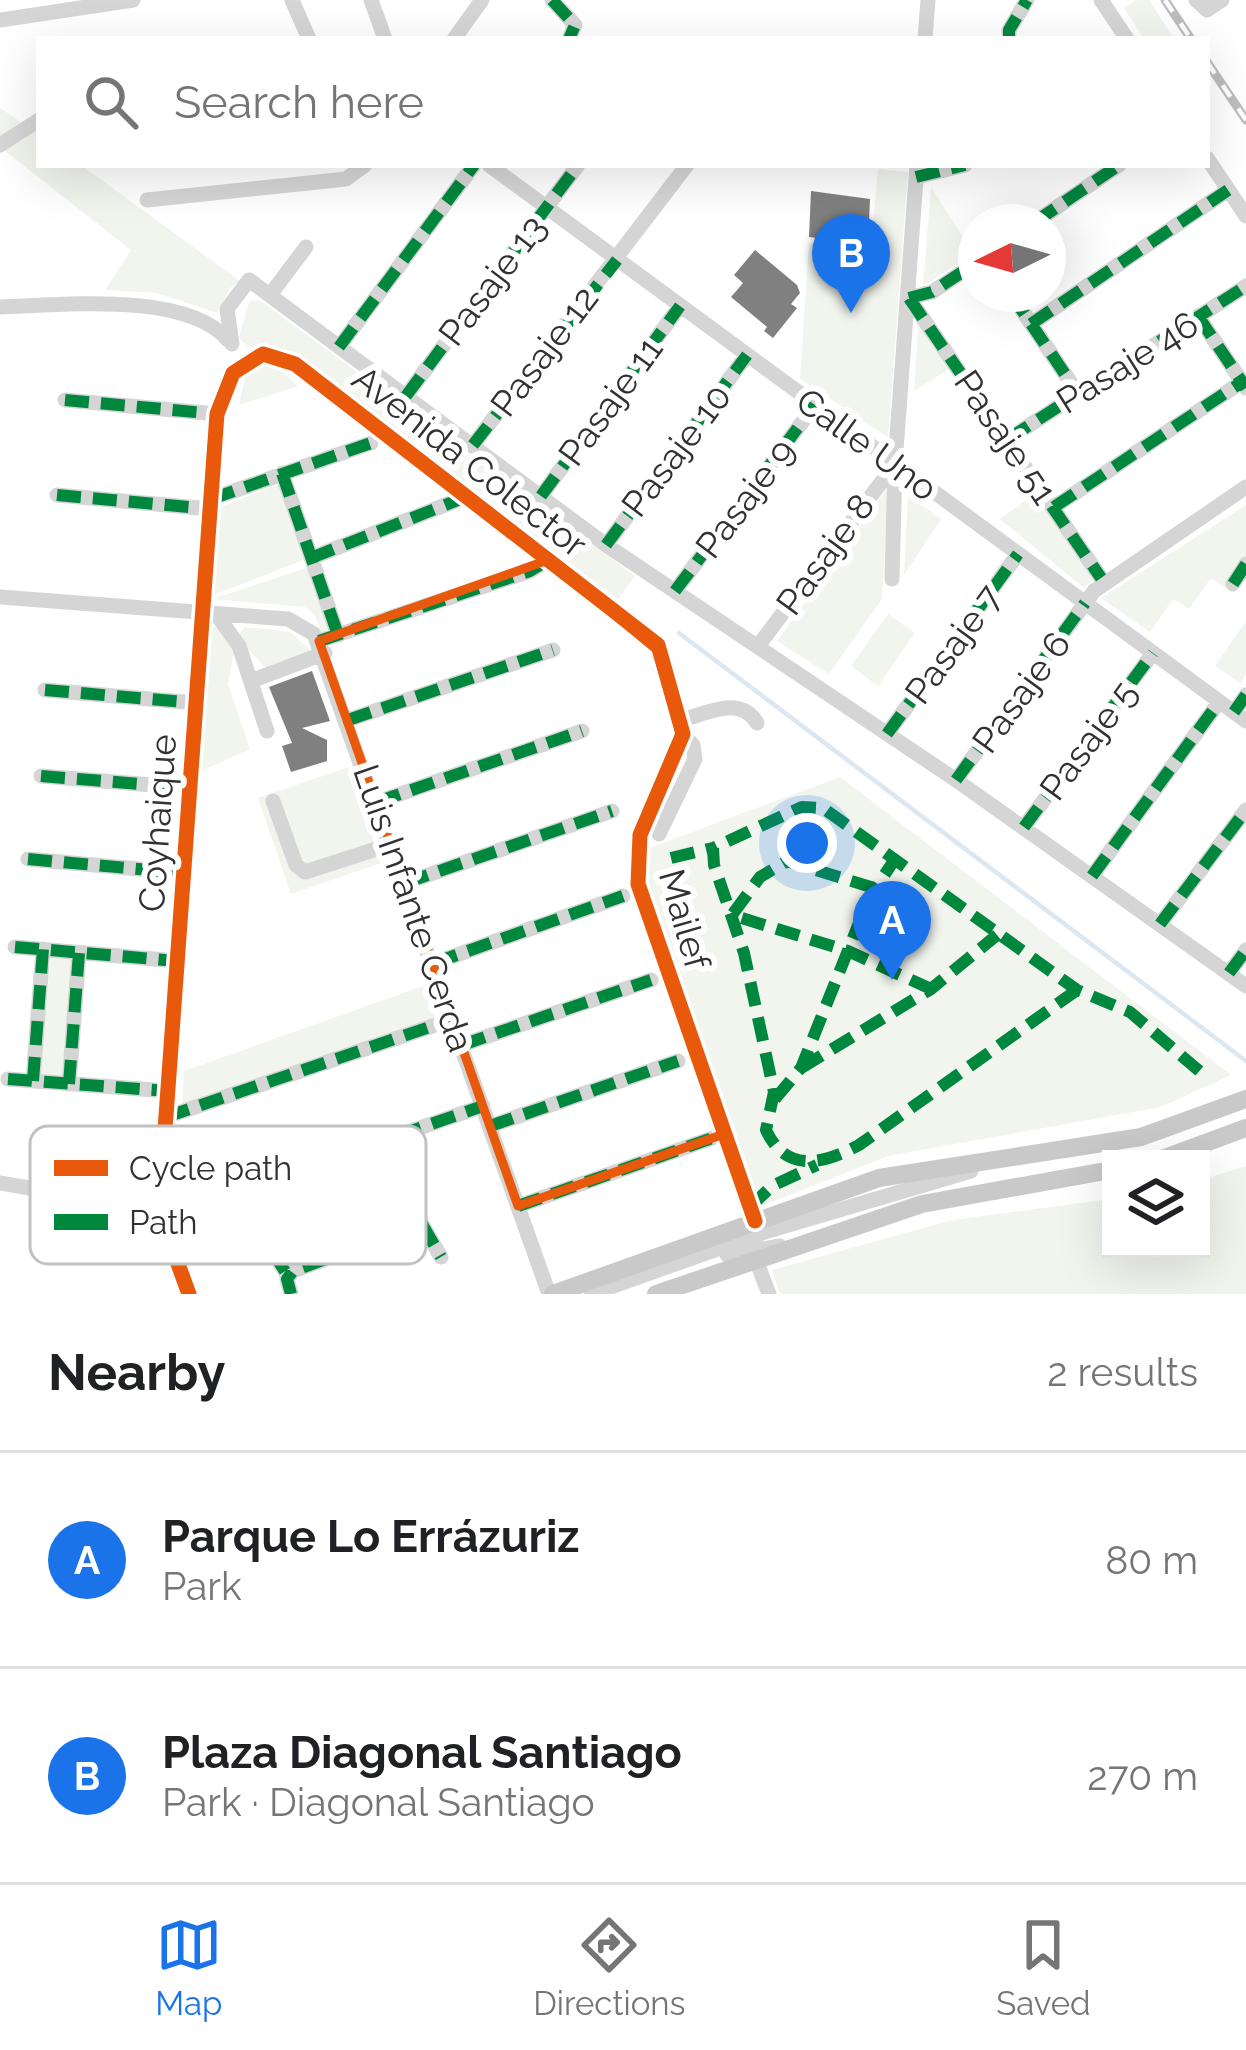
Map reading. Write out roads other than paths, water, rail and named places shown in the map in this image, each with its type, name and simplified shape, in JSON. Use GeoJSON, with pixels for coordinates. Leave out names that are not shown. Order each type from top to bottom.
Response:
{"type":"FeatureCollection","features":[{"type":"Feature","properties":{"kind":"main road"},"geometry":{"type":"LineString","coordinates":[[551,1294],[903,1172],[1141,1137],[1246,1099]]}},
{"type":"Feature","properties":{"kind":"main road"},"geometry":{"type":"LineString","coordinates":[[1186,1150],[1246,1128]]}},
{"type":"Feature","properties":{"kind":"main road"},"geometry":{"type":"LineString","coordinates":[[656,1294],[794,1244],[946,1198],[1102,1172]]}},
{"type":"Feature","properties":{"kind":"street"},"geometry":{"type":"LineString","coordinates":[[0,20],[133,0]]}},
{"type":"Feature","properties":{"kind":"street"},"geometry":{"type":"LineString","coordinates":[[292,0],[308,36]]}},
{"type":"Feature","properties":{"kind":"street"},"geometry":{"type":"LineString","coordinates":[[370,0],[384,36]]}},
{"type":"Feature","properties":{"kind":"street"},"geometry":{"type":"LineString","coordinates":[[456,36],[482,0]]}},
{"type":"Feature","properties":{"kind":"street"},"geometry":{"type":"LineString","coordinates":[[552,0],[575,26],[570,36]]}},
{"type":"Feature","properties":{"kind":"street"},"geometry":{"type":"LineString","coordinates":[[925,36],[928,0]]}},
{"type":"Feature","properties":{"kind":"street"},"geometry":{"type":"LineString","coordinates":[[1009,36],[1027,0]]}},
{"type":"Feature","properties":{"kind":"street"},"geometry":{"type":"LineString","coordinates":[[1101,0],[1125,36]]}},
{"type":"Feature","properties":{"kind":"street"},"geometry":{"type":"LineString","coordinates":[[1199,4],[1222,0]]}},
{"type":"Feature","properties":{"kind":"street"},"geometry":{"type":"LineString","coordinates":[[0,145],[36,122]]}},
{"type":"Feature","properties":{"kind":"street"},"geometry":{"type":"LineString","coordinates":[[1210,163],[1246,216]]}},
{"type":"Feature","properties":{"kind":"street"},"geometry":{"type":"LineString","coordinates":[[147,200],[346,179],[360,168]]}},
{"type":"Feature","properties":{"kind":"street"},"geometry":{"type":"LineString","coordinates":[[339,347],[472,168]]}},
{"type":"Feature","properties":{"kind":"street","name":"Calle Uno"},"geometry":{"type":"LineString","coordinates":[[493,168],[1233,711]]}},
{"type":"Feature","properties":{"kind":"street","name":"Pasaje 13"},"geometry":{"type":"LineString","coordinates":[[406,396],[576,168]]}},
{"type":"Feature","properties":{"kind":"street","name":"Pasaje 12"},"geometry":{"type":"LineString","coordinates":[[473,446],[685,168]]}},
{"type":"Feature","properties":{"kind":"street"},"geometry":{"type":"LineString","coordinates":[[892,579],[895,464],[917,171]]}},
{"type":"Feature","properties":{"kind":"street"},"geometry":{"type":"LineString","coordinates":[[1058,204],[1099,171]]}},
{"type":"Feature","properties":{"kind":"street"},"geometry":{"type":"LineString","coordinates":[[1031,324],[1228,190]]}},
{"type":"Feature","properties":{"kind":"street"},"geometry":{"type":"LineString","coordinates":[[270,295],[306,247]]}},
{"type":"Feature","properties":{"kind":"street"},"geometry":{"type":"LineString","coordinates":[[909,298],[932,292],[958,274]]}},
{"type":"Feature","properties":{"kind":"street","name":"Avenida Colector"},"geometry":{"type":"LineString","coordinates":[[232,344],[227,309],[249,280],[606,545],[956,780],[1246,986]]}},
{"type":"Feature","properties":{"kind":"street","name":"Pasaje 46"},"geometry":{"type":"LineString","coordinates":[[1008,439],[1246,286]]}},
{"type":"Feature","properties":{"kind":"street","name":"Pasaje 51"},"geometry":{"type":"LineString","coordinates":[[909,298],[1101,578]]}},
{"type":"Feature","properties":{"kind":"street"},"geometry":{"type":"LineString","coordinates":[[0,307],[77,304],[182,314],[212,322],[246,360]]}},
{"type":"Feature","properties":{"kind":"street","name":"Pasaje 11"},"geometry":{"type":"LineString","coordinates":[[541,496],[680,306]]}},
{"type":"Feature","properties":{"kind":"street"},"geometry":{"type":"LineString","coordinates":[[1023,312],[1078,392]]}},
{"type":"Feature","properties":{"kind":"street"},"geometry":{"type":"LineString","coordinates":[[1054,507],[1244,385],[1198,316]]}},
{"type":"Feature","properties":{"kind":"street","name":"Avenida Colector"},"geometry":{"type":"LineString","coordinates":[[246,360],[262,354],[287,359],[650,638],[662,654],[682,727]]}},
{"type":"Feature","properties":{"kind":"street","name":"Pasaje 10"},"geometry":{"type":"LineString","coordinates":[[606,545],[747,355]]}},
{"type":"Feature","properties":{"kind":"street","name":"Coyhaique"},"geometry":{"type":"LineString","coordinates":[[165,1126],[196,703],[209,614],[217,414],[227,381],[246,360]]}},
{"type":"Feature","properties":{"kind":"street"},"geometry":{"type":"LineString","coordinates":[[65,400],[217,414]]}},
{"type":"Feature","properties":{"kind":"street","name":"Pasaje 9"},"geometry":{"type":"LineString","coordinates":[[675,591],[815,405]]}},
{"type":"Feature","properties":{"kind":"street"},"geometry":{"type":"LineString","coordinates":[[57,495],[210,504],[371,443]]}},
{"type":"Feature","properties":{"kind":"street","name":"Pasaje 8"},"geometry":{"type":"LineString","coordinates":[[758,646],[895,464]]}},
{"type":"Feature","properties":{"kind":"street"},"geometry":{"type":"LineString","coordinates":[[282,473],[338,635]]}},
{"type":"Feature","properties":{"kind":"street","name":"Pasaje 6"},"geometry":{"type":"LineString","coordinates":[[956,780],[1104,582],[1246,487]]}},
{"type":"Feature","properties":{"kind":"street"},"geometry":{"type":"LineString","coordinates":[[311,559],[468,496]]}},
{"type":"Feature","properties":{"kind":"street","name":"Pasaje 7"},"geometry":{"type":"LineString","coordinates":[[887,734],[1018,554]]}},
{"type":"Feature","properties":{"kind":"street"},"geometry":{"type":"LineString","coordinates":[[251,681],[338,635],[548,560]]}},
{"type":"Feature","properties":{"kind":"street"},"geometry":{"type":"LineString","coordinates":[[1233,584],[1246,564]]}},
{"type":"Feature","properties":{"kind":"street"},"geometry":{"type":"LineString","coordinates":[[0,597],[295,621],[322,647]]}},
{"type":"Feature","properties":{"kind":"street"},"geometry":{"type":"LineString","coordinates":[[209,614],[239,646],[267,731]]}},
{"type":"Feature","properties":{"kind":"street","name":"Luis Infante Cerda"},"geometry":{"type":"LineString","coordinates":[[322,647],[551,1294]]}},
{"type":"Feature","properties":{"kind":"street"},"geometry":{"type":"LineString","coordinates":[[349,720],[553,650]]}},
{"type":"Feature","properties":{"kind":"street","name":"Pasaje 5"},"geometry":{"type":"LineString","coordinates":[[1024,827],[1153,653]]}},
{"type":"Feature","properties":{"kind":"street"},"geometry":{"type":"LineString","coordinates":[[45,690],[196,703]]}},
{"type":"Feature","properties":{"kind":"street"},"geometry":{"type":"LineString","coordinates":[[1092,876],[1246,695]]}},
{"type":"Feature","properties":{"kind":"street"},"geometry":{"type":"LineString","coordinates":[[659,834],[695,759],[682,727],[736,706],[750,711],[757,723]]}},
{"type":"Feature","properties":{"kind":"street","name":"Mailef"},"geometry":{"type":"LineString","coordinates":[[682,727],[640,836],[638,884],[755,1221]]}},
{"type":"Feature","properties":{"kind":"street"},"geometry":{"type":"LineString","coordinates":[[377,802],[582,731]]}},
{"type":"Feature","properties":{"kind":"street"},"geometry":{"type":"LineString","coordinates":[[41,776],[190,788]]}},
{"type":"Feature","properties":{"kind":"street"},"geometry":{"type":"LineString","coordinates":[[273,801],[296,865],[305,872],[392,844]]}},
{"type":"Feature","properties":{"kind":"street"},"geometry":{"type":"LineString","coordinates":[[1160,924],[1246,810]]}},
{"type":"Feature","properties":{"kind":"street"},"geometry":{"type":"LineString","coordinates":[[405,883],[612,811]]}},
{"type":"Feature","properties":{"kind":"street"},"geometry":{"type":"LineString","coordinates":[[28,860],[183,873]]}},
{"type":"Feature","properties":{"kind":"street"},"geometry":{"type":"LineString","coordinates":[[434,963],[623,896]]}},
{"type":"Feature","properties":{"kind":"street"},"geometry":{"type":"LineString","coordinates":[[16,947],[177,962]]}},
{"type":"Feature","properties":{"kind":"street"},"geometry":{"type":"LineString","coordinates":[[32,1081],[43,949]]}},
{"type":"Feature","properties":{"kind":"street"},"geometry":{"type":"LineString","coordinates":[[1229,973],[1246,950]]}},
{"type":"Feature","properties":{"kind":"street"},"geometry":{"type":"LineString","coordinates":[[69,1084],[79,952]]}},
{"type":"Feature","properties":{"kind":"street"},"geometry":{"type":"LineString","coordinates":[[462,1046],[651,980]]}},
{"type":"Feature","properties":{"kind":"street"},"geometry":{"type":"LineString","coordinates":[[166,1117],[453,1018]]}},
{"type":"Feature","properties":{"kind":"street"},"geometry":{"type":"LineString","coordinates":[[490,1126],[678,1060]]}},
{"type":"Feature","properties":{"kind":"street"},"geometry":{"type":"LineString","coordinates":[[8,1079],[167,1090]]}},
{"type":"Feature","properties":{"kind":"street"},"geometry":{"type":"LineString","coordinates":[[426,1126],[483,1106]]}},
{"type":"Feature","properties":{"kind":"street"},"geometry":{"type":"LineString","coordinates":[[518,1206],[724,1134]]}},
{"type":"Feature","properties":{"kind":"street"},"geometry":{"type":"LineString","coordinates":[[591,1294],[768,1232],[1020,1157]]}},
{"type":"Feature","properties":{"kind":"street"},"geometry":{"type":"LineString","coordinates":[[0,1183],[30,1188]]}},
{"type":"Feature","properties":{"kind":"street"},"geometry":{"type":"LineString","coordinates":[[426,1231],[441,1257]]}},
{"type":"Feature","properties":{"kind":"street"},"geometry":{"type":"LineString","coordinates":[[610,1294],[722,1257],[794,1244]]}},
{"type":"Feature","properties":{"kind":"street"},"geometry":{"type":"LineString","coordinates":[[756,1260],[769,1294]]}},
{"type":"Feature","properties":{"kind":"street","name":"Coyhaique"},"geometry":{"type":"LineString","coordinates":[[178,1264],[189,1294]]}},
{"type":"Feature","properties":{"kind":"street"},"geometry":{"type":"LineString","coordinates":[[280,1264],[291,1294]]}},
{"type":"Feature","properties":{"kind":"street"},"geometry":{"type":"LineString","coordinates":[[288,1276],[319,1264]]}},
{"type":"Feature","properties":{"kind":"waterway"},"geometry":{"type":"LineString","coordinates":[[679,633],[1246,1061]]}},
{"type":"Feature","properties":{"kind":"railway"},"geometry":{"type":"LineString","coordinates":[[1165,0],[1189,36]]}},
{"type":"Feature","properties":{"kind":"railway"},"geometry":{"type":"LineString","coordinates":[[1210,66],[1246,120]]}},
{"type":"Feature","properties":{"kind":"place","name":"Plaza Diagonal Santiago"},"geometry":{"type":"Point","coordinates":[851,313]}},
{"type":"Feature","properties":{"kind":"place","name":"Parque Lo Errázuriz"},"geometry":{"type":"Point","coordinates":[892,980]}}]}
